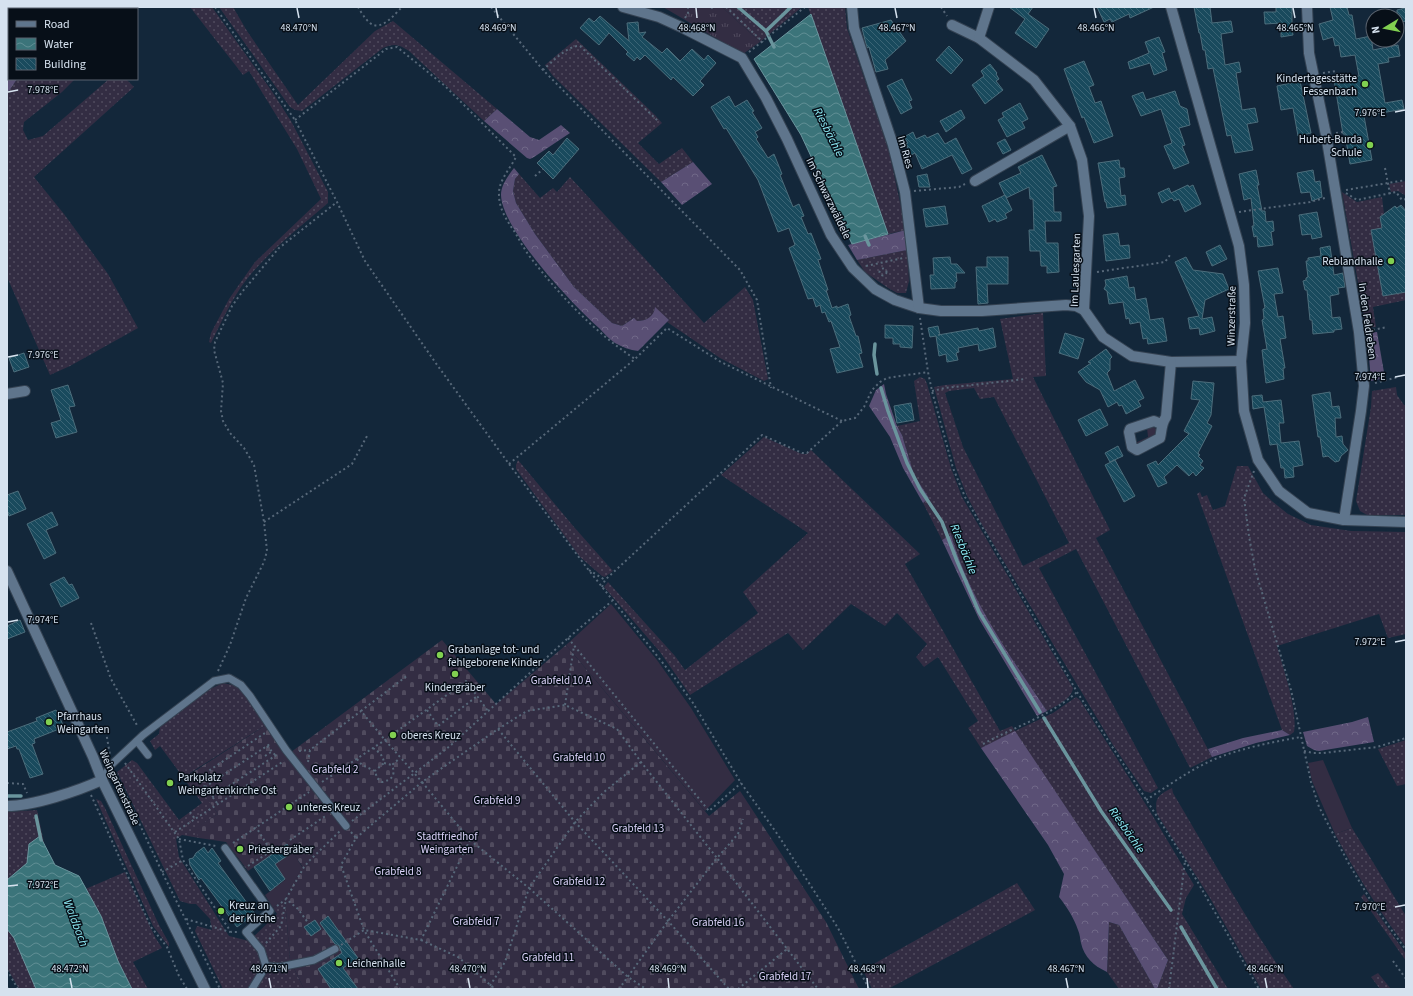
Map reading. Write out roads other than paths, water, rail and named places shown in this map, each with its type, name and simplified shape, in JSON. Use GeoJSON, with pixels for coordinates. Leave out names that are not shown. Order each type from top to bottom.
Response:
{"type":"FeatureCollection","features":[{"type":"Feature","properties":{"kind":"street","name":"Im Schwarzwäldele"},"geometry":{"type":"LineString","coordinates":[[623,7],[659,17],[676,24],[742,58],[766,98],[787,139],[831,235],[853,268],[875,289],[895,300],[919,308],[941,311],[982,311],[1066,305],[1076,306],[1084,310]]}},
{"type":"Feature","properties":{"kind":"street","name":"Im Ries"},"geometry":{"type":"LineString","coordinates":[[852,7],[854,28],[892,145],[905,192],[914,256],[919,308]]}},
{"type":"Feature","properties":{"kind":"street"},"geometry":{"type":"LineString","coordinates":[[979,38],[989,7]]}},
{"type":"Feature","properties":{"kind":"street","name":"Winzerstraße"},"geometry":{"type":"LineString","coordinates":[[1171,7],[1239,246],[1244,285],[1245,323],[1241,361],[1244,411],[1258,460],[1279,492],[1308,513],[1344,520],[1406,522]]}},
{"type":"Feature","properties":{"kind":"street","name":"In den Feldreben"},"geometry":{"type":"LineString","coordinates":[[1307,7],[1310,53],[1359,332],[1364,386],[1362,411],[1344,520]]}},
{"type":"Feature","properties":{"kind":"street","name":"Im Laulesgarten"},"geometry":{"type":"LineString","coordinates":[[952,25],[979,38],[1034,80],[1070,126],[1082,160],[1089,216],[1084,310],[1103,337],[1132,356],[1171,362],[1241,361]]}},
{"type":"Feature","properties":{"kind":"street"},"geometry":{"type":"LineString","coordinates":[[975,181],[1070,126]]}},
{"type":"Feature","properties":{"kind":"street"},"geometry":{"type":"LineString","coordinates":[[1161,424],[1166,417],[1171,362]]}},
{"type":"Feature","properties":{"kind":"street"},"geometry":{"type":"LineString","coordinates":[[7,394],[25,391]]}},
{"type":"Feature","properties":{"kind":"street","name":"Weingartenstraße"},"geometry":{"type":"LineString","coordinates":[[7,571],[93,757],[102,780],[205,989]]}},
{"type":"Feature","properties":{"kind":"street"},"geometry":{"type":"LineString","coordinates":[[7,806],[32,803],[102,780]]}},
{"type":"Feature","properties":{"kind":"lane"},"geometry":{"type":"LineString","coordinates":[[102,780],[111,765],[143,735],[214,681],[229,678],[241,685],[250,696],[286,750],[346,826]]}},
{"type":"Feature","properties":{"kind":"lane"},"geometry":{"type":"LineString","coordinates":[[137,741],[148,755]]}},
{"type":"Feature","properties":{"kind":"lane"},"geometry":{"type":"LineString","coordinates":[[226,848],[270,911],[246,932],[261,950],[266,966],[252,989]]}},
{"type":"Feature","properties":{"kind":"lane"},"geometry":{"type":"LineString","coordinates":[[266,966],[280,967],[314,960],[335,949]]}},
{"type":"Feature","properties":{"kind":"water"},"geometry":{"type":"Polygon","coordinates":[[[811,14],[888,234],[852,244],[801,135],[754,59],[811,14]]]}},
{"type":"Feature","properties":{"kind":"water"},"geometry":{"type":"Polygon","coordinates":[[[40,836],[55,865],[79,876],[101,916],[118,961],[132,989],[36,989],[14,938],[7,929],[7,880],[27,863],[29,844],[40,836]]]}},
{"type":"Feature","properties":{"kind":"waterway","name":"Riesbächle"},"geometry":{"type":"LineString","coordinates":[[738,7],[766,31],[774,47]]}},
{"type":"Feature","properties":{"kind":"waterway","name":"Riesbächle"},"geometry":{"type":"LineString","coordinates":[[766,31],[791,7]]}},
{"type":"Feature","properties":{"kind":"waterway","name":"Riesbächle"},"geometry":{"type":"LineString","coordinates":[[865,236],[869,245]]}},
{"type":"Feature","properties":{"kind":"waterway","name":"Riesbächle"},"geometry":{"type":"LineString","coordinates":[[875,344],[874,355],[877,374]]}},
{"type":"Feature","properties":{"kind":"waterway","name":"Riesbächle"},"geometry":{"type":"LineString","coordinates":[[881,388],[907,463],[920,489],[942,522],[979,612],[1040,712]]}},
{"type":"Feature","properties":{"kind":"waterway","name":"Riesbächle"},"geometry":{"type":"LineString","coordinates":[[1044,718],[1101,811],[1171,910]]}},
{"type":"Feature","properties":{"kind":"waterway","name":"Waldbach"},"geometry":{"type":"LineString","coordinates":[[7,796],[21,796]]}},
{"type":"Feature","properties":{"kind":"waterway","name":"Waldbach"},"geometry":{"type":"LineString","coordinates":[[36,816],[41,840]]}},
{"type":"Feature","properties":{"kind":"waterway","name":"Riesbächle"},"geometry":{"type":"LineString","coordinates":[[1181,927],[1217,989]]}},
{"type":"Feature","properties":{"kind":"place","name":"Kindertagesstätte Fessenbach"},"geometry":{"type":"Point","coordinates":[1365,84]}},
{"type":"Feature","properties":{"kind":"place","name":"Hubert-Burda Schule"},"geometry":{"type":"Point","coordinates":[1370,145]}},
{"type":"Feature","properties":{"kind":"place","name":"Reblandhalle"},"geometry":{"type":"Point","coordinates":[1391,261]}},
{"type":"Feature","properties":{"kind":"place","name":"Grabanlage tot- und fehlgeborene Kinder"},"geometry":{"type":"Point","coordinates":[440,655]}},
{"type":"Feature","properties":{"kind":"place","name":"Kindergräber"},"geometry":{"type":"Point","coordinates":[455,674]}},
{"type":"Feature","properties":{"kind":"place","name":"Pfarrhaus Weingarten"},"geometry":{"type":"Point","coordinates":[49,722]}},
{"type":"Feature","properties":{"kind":"place","name":"oberes Kreuz"},"geometry":{"type":"Point","coordinates":[393,735]}},
{"type":"Feature","properties":{"kind":"place","name":"Parkplatz Weingartenkirche Ost"},"geometry":{"type":"Point","coordinates":[170,783]}},
{"type":"Feature","properties":{"kind":"place","name":"unteres Kreuz"},"geometry":{"type":"Point","coordinates":[289,807]}},
{"type":"Feature","properties":{"kind":"place","name":"Priestergräber"},"geometry":{"type":"Point","coordinates":[240,849]}},
{"type":"Feature","properties":{"kind":"place","name":"Kreuz an der Kirche"},"geometry":{"type":"Point","coordinates":[221,911]}},
{"type":"Feature","properties":{"kind":"place","name":"Leichenhalle"},"geometry":{"type":"Point","coordinates":[339,963]}},
{"type":"Feature","properties":{"kind":"park label","name":"Grabfeld 10 A"},"geometry":{"type":"Point","coordinates":[561,680]}},
{"type":"Feature","properties":{"kind":"park label","name":"Grabfeld 10"},"geometry":{"type":"Point","coordinates":[579,757]}},
{"type":"Feature","properties":{"kind":"park label","name":"Grabfeld 2"},"geometry":{"type":"Point","coordinates":[335,769]}},
{"type":"Feature","properties":{"kind":"park label","name":"Grabfeld 9"},"geometry":{"type":"Point","coordinates":[497,800]}},
{"type":"Feature","properties":{"kind":"park label","name":"Grabfeld 13"},"geometry":{"type":"Point","coordinates":[638,828]}},
{"type":"Feature","properties":{"kind":"park label","name":"Stadtfriedhof Weingarten"},"geometry":{"type":"Point","coordinates":[447,842]}},
{"type":"Feature","properties":{"kind":"park label","name":"Grabfeld 8"},"geometry":{"type":"Point","coordinates":[398,871]}},
{"type":"Feature","properties":{"kind":"park label","name":"Grabfeld 12"},"geometry":{"type":"Point","coordinates":[579,881]}},
{"type":"Feature","properties":{"kind":"park label","name":"Grabfeld 7"},"geometry":{"type":"Point","coordinates":[476,921]}},
{"type":"Feature","properties":{"kind":"park label","name":"Grabfeld 16"},"geometry":{"type":"Point","coordinates":[718,922]}},
{"type":"Feature","properties":{"kind":"park label","name":"Grabfeld 11"},"geometry":{"type":"Point","coordinates":[548,957]}},
{"type":"Feature","properties":{"kind":"park label","name":"Grabfeld 17"},"geometry":{"type":"Point","coordinates":[785,976]}}]}
